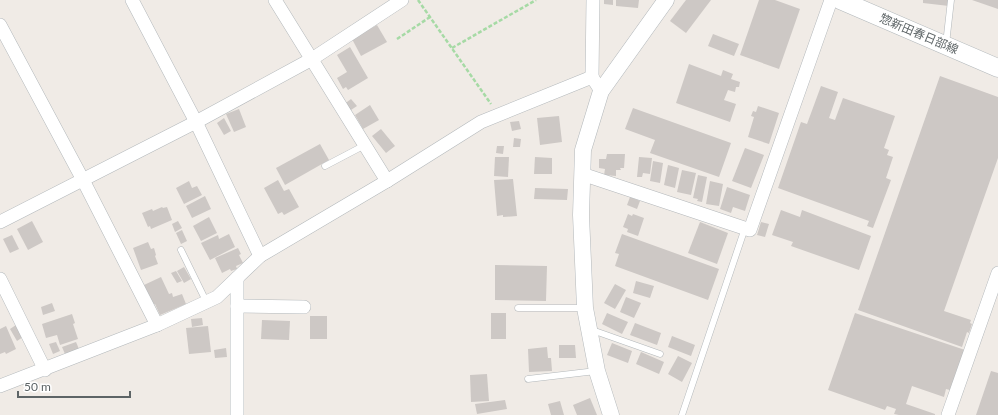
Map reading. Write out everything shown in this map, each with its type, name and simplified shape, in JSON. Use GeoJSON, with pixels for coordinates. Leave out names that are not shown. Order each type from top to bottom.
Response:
{"type":"FeatureCollection","features":[{"type":"Feature","properties":{"kind":"main road","name":"惣新田春日部線"},"geometry":{"type":"LineString","coordinates":[[840,0],[998,68]]}},
{"type":"Feature","properties":{"kind":"street"},"geometry":{"type":"LineString","coordinates":[[132,0],[196,122],[260,256]]}},
{"type":"Feature","properties":{"kind":"street"},"geometry":{"type":"LineString","coordinates":[[275,0],[387,181]]}},
{"type":"Feature","properties":{"kind":"street"},"geometry":{"type":"LineString","coordinates":[[0,222],[196,122],[312,59],[402,0]]}},
{"type":"Feature","properties":{"kind":"street"},"geometry":{"type":"LineString","coordinates":[[593,0],[592,76],[601,91]]}},
{"type":"Feature","properties":{"kind":"street"},"geometry":{"type":"LineString","coordinates":[[611,415],[597,371],[584,308],[581,215],[583,150],[601,91],[666,0]]}},
{"type":"Feature","properties":{"kind":"street"},"geometry":{"type":"LineString","coordinates":[[582,174],[750,230],[831,0]]}},
{"type":"Feature","properties":{"kind":"street"},"geometry":{"type":"LineString","coordinates":[[0,25],[83,180],[157,325]]}},
{"type":"Feature","properties":{"kind":"street"},"geometry":{"type":"LineString","coordinates":[[0,386],[45,370],[157,325],[217,296],[260,256],[387,181],[481,122],[592,76]]}},
{"type":"Feature","properties":{"kind":"street"},"geometry":{"type":"LineString","coordinates":[[948,415],[998,273]]}},
{"type":"Feature","properties":{"kind":"street"},"geometry":{"type":"LineString","coordinates":[[236,415],[237,278]]}},
{"type":"Feature","properties":{"kind":"street"},"geometry":{"type":"LineString","coordinates":[[0,279],[45,370]]}},
{"type":"Feature","properties":{"kind":"street"},"geometry":{"type":"LineString","coordinates":[[237,306],[304,307]]}},
{"type":"Feature","properties":{"kind":"lane"},"geometry":{"type":"LineString","coordinates":[[946,45],[951,0]]}},
{"type":"Feature","properties":{"kind":"lane"},"geometry":{"type":"LineString","coordinates":[[325,166],[365,145]]}},
{"type":"Feature","properties":{"kind":"lane"},"geometry":{"type":"LineString","coordinates":[[682,415],[745,228]]}},
{"type":"Feature","properties":{"kind":"lane"},"geometry":{"type":"LineString","coordinates":[[181,250],[206,301]]}},
{"type":"Feature","properties":{"kind":"lane"},"geometry":{"type":"LineString","coordinates":[[518,308],[584,308]]}},
{"type":"Feature","properties":{"kind":"lane"},"geometry":{"type":"LineString","coordinates":[[588,328],[660,354]]}},
{"type":"Feature","properties":{"kind":"lane"},"geometry":{"type":"LineString","coordinates":[[528,379],[597,371]]}},
{"type":"Feature","properties":{"kind":"path"},"geometry":{"type":"LineString","coordinates":[[418,0],[498,114]]}},
{"type":"Feature","properties":{"kind":"path"},"geometry":{"type":"LineString","coordinates":[[452,48],[536,0]]}},
{"type":"Feature","properties":{"kind":"path"},"geometry":{"type":"LineString","coordinates":[[397,39],[430,17]]}},
{"type":"Feature","properties":{"kind":"building"},"geometry":{"type":"Polygon","coordinates":[[[604,0],[613,0],[613,5],[604,4],[604,0]]]}},
{"type":"Feature","properties":{"kind":"building"},"geometry":{"type":"Polygon","coordinates":[[[616,0],[639,0],[638,8],[616,6],[616,0]]]}},
{"type":"Feature","properties":{"kind":"building"},"geometry":{"type":"Polygon","coordinates":[[[686,0],[711,0],[686,33],[670,21],[686,0]]]}},
{"type":"Feature","properties":{"kind":"building"},"geometry":{"type":"Polygon","coordinates":[[[759,0],[775,0],[800,9],[779,69],[740,55],[759,0]]]}},
{"type":"Feature","properties":{"kind":"building"},"geometry":{"type":"Polygon","coordinates":[[[923,0],[950,0],[949,6],[923,3],[923,0]]]}},
{"type":"Feature","properties":{"kind":"building"},"geometry":{"type":"Polygon","coordinates":[[[972,0],[998,0],[998,9],[972,0]]]}},
{"type":"Feature","properties":{"kind":"building"},"geometry":{"type":"Polygon","coordinates":[[[377,25],[387,42],[361,56],[352,39],[377,25]]]}},
{"type":"Feature","properties":{"kind":"building"},"geometry":{"type":"Polygon","coordinates":[[[713,34],[739,44],[734,56],[708,46],[713,34]]]}},
{"type":"Feature","properties":{"kind":"building"},"geometry":{"type":"Polygon","coordinates":[[[350,47],[368,78],[348,90],[346,87],[343,89],[337,78],[347,72],[337,55],[350,47]]]}},
{"type":"Feature","properties":{"kind":"building"},"geometry":{"type":"Polygon","coordinates":[[[689,64],[721,76],[723,70],[733,74],[731,79],[740,82],[739,87],[736,87],[735,92],[728,90],[724,100],[736,104],[730,122],[676,103],[689,64]]]}},
{"type":"Feature","properties":{"kind":"building"},"geometry":{"type":"Polygon","coordinates":[[[940,76],[998,97],[998,158],[944,311],[971,320],[970,323],[972,324],[969,333],[967,332],[962,347],[858,310],[940,76]]]}},
{"type":"Feature","properties":{"kind":"building"},"geometry":{"type":"Polygon","coordinates":[[[821,86],[838,92],[829,118],[835,120],[843,98],[895,116],[884,148],[889,150],[887,155],[893,157],[886,178],[891,180],[873,228],[867,226],[869,221],[778,188],[801,122],[807,124],[821,86]]]}},
{"type":"Feature","properties":{"kind":"building"},"geometry":{"type":"Polygon","coordinates":[[[351,99],[357,106],[348,112],[343,105],[351,99]]]}},
{"type":"Feature","properties":{"kind":"building"},"geometry":{"type":"Polygon","coordinates":[[[370,105],[379,120],[363,129],[355,115],[370,105]]]}},
{"type":"Feature","properties":{"kind":"building"},"geometry":{"type":"Polygon","coordinates":[[[758,106],[779,113],[769,144],[748,137],[754,117],[751,116],[753,111],[756,112],[758,106]]]}},
{"type":"Feature","properties":{"kind":"building"},"geometry":{"type":"Polygon","coordinates":[[[633,108],[731,143],[719,177],[650,153],[655,140],[625,129],[633,108]]]}},
{"type":"Feature","properties":{"kind":"building"},"geometry":{"type":"Polygon","coordinates":[[[239,109],[246,127],[234,132],[226,114],[239,109]]]}},
{"type":"Feature","properties":{"kind":"building"},"geometry":{"type":"Polygon","coordinates":[[[559,116],[562,142],[540,145],[537,118],[559,116]]]}},
{"type":"Feature","properties":{"kind":"building"},"geometry":{"type":"Polygon","coordinates":[[[224,118],[231,131],[224,135],[217,123],[224,118]]]}},
{"type":"Feature","properties":{"kind":"building"},"geometry":{"type":"Polygon","coordinates":[[[519,121],[521,129],[512,131],[510,122],[519,121]]]}},
{"type":"Feature","properties":{"kind":"building"},"geometry":{"type":"Polygon","coordinates":[[[381,129],[395,146],[386,153],[372,136],[381,129]]]}},
{"type":"Feature","properties":{"kind":"building"},"geometry":{"type":"Polygon","coordinates":[[[514,138],[521,139],[520,147],[513,147],[514,138]]]}},
{"type":"Feature","properties":{"kind":"building"},"geometry":{"type":"Polygon","coordinates":[[[320,144],[329,160],[285,185],[276,168],[320,144]]]}},
{"type":"Feature","properties":{"kind":"building"},"geometry":{"type":"Polygon","coordinates":[[[497,146],[504,146],[503,154],[496,153],[497,146]]]}},
{"type":"Feature","properties":{"kind":"building"},"geometry":{"type":"Polygon","coordinates":[[[745,148],[764,155],[751,188],[732,181],[745,148]]]}},
{"type":"Feature","properties":{"kind":"building"},"geometry":{"type":"Polygon","coordinates":[[[607,154],[625,154],[624,168],[620,168],[621,170],[616,170],[616,176],[604,175],[605,169],[599,168],[599,159],[606,159],[607,154]]]}},
{"type":"Feature","properties":{"kind":"building"},"geometry":{"type":"Polygon","coordinates":[[[495,157],[509,157],[508,177],[494,176],[495,157]]]}},
{"type":"Feature","properties":{"kind":"building"},"geometry":{"type":"Polygon","coordinates":[[[535,157],[552,158],[552,174],[534,174],[535,157]]]}},
{"type":"Feature","properties":{"kind":"building"},"geometry":{"type":"Polygon","coordinates":[[[639,157],[652,158],[650,174],[643,173],[642,177],[637,177],[639,157]]]}},
{"type":"Feature","properties":{"kind":"building"},"geometry":{"type":"Polygon","coordinates":[[[653,161],[663,163],[660,183],[650,181],[653,161]]]}},
{"type":"Feature","properties":{"kind":"building"},"geometry":{"type":"Polygon","coordinates":[[[668,165],[679,168],[675,188],[664,185],[668,165]]]}},
{"type":"Feature","properties":{"kind":"building"},"geometry":{"type":"Polygon","coordinates":[[[682,170],[696,173],[691,195],[677,192],[682,170]]]}},
{"type":"Feature","properties":{"kind":"building"},"geometry":{"type":"Polygon","coordinates":[[[698,175],[707,177],[702,202],[693,198],[698,175]]]}},
{"type":"Feature","properties":{"kind":"building"},"geometry":{"type":"Polygon","coordinates":[[[513,179],[517,216],[497,216],[494,180],[513,179]]]}},
{"type":"Feature","properties":{"kind":"building"},"geometry":{"type":"Polygon","coordinates":[[[278,180],[284,191],[289,189],[299,207],[284,215],[282,212],[278,214],[264,188],[278,180]]]}},
{"type":"Feature","properties":{"kind":"building"},"geometry":{"type":"Polygon","coordinates":[[[189,181],[192,188],[197,186],[202,195],[184,204],[176,188],[189,181]]]}},
{"type":"Feature","properties":{"kind":"building"},"geometry":{"type":"Polygon","coordinates":[[[710,181],[723,184],[719,206],[706,204],[710,181]]]}},
{"type":"Feature","properties":{"kind":"building"},"geometry":{"type":"Polygon","coordinates":[[[727,187],[750,195],[745,211],[733,207],[731,213],[720,209],[727,187]]]}},
{"type":"Feature","properties":{"kind":"building"},"geometry":{"type":"Polygon","coordinates":[[[535,188],[568,189],[567,200],[534,199],[535,188]]]}},
{"type":"Feature","properties":{"kind":"building"},"geometry":{"type":"Polygon","coordinates":[[[205,196],[211,209],[192,218],[186,206],[205,196]]]}},
{"type":"Feature","properties":{"kind":"building"},"geometry":{"type":"Polygon","coordinates":[[[630,197],[640,201],[637,209],[627,205],[630,197]]]}},
{"type":"Feature","properties":{"kind":"building"},"geometry":{"type":"Polygon","coordinates":[[[162,207],[167,207],[172,220],[151,229],[150,226],[148,227],[142,213],[152,209],[153,211],[162,207]]]}},
{"type":"Feature","properties":{"kind":"building"},"geometry":{"type":"Polygon","coordinates":[[[781,210],[800,217],[802,210],[871,236],[859,270],[791,246],[793,242],[772,235],[781,210]]]}},
{"type":"Feature","properties":{"kind":"building"},"geometry":{"type":"Polygon","coordinates":[[[628,214],[632,216],[633,214],[644,218],[638,236],[627,232],[628,229],[623,227],[628,214]]]}},
{"type":"Feature","properties":{"kind":"building"},"geometry":{"type":"Polygon","coordinates":[[[209,217],[217,233],[201,241],[193,226],[209,217]]]}},
{"type":"Feature","properties":{"kind":"building"},"geometry":{"type":"Polygon","coordinates":[[[32,221],[43,242],[28,250],[17,229],[32,221]]]}},
{"type":"Feature","properties":{"kind":"building"},"geometry":{"type":"Polygon","coordinates":[[[178,221],[182,228],[175,232],[172,224],[178,221]]]}},
{"type":"Feature","properties":{"kind":"building"},"geometry":{"type":"Polygon","coordinates":[[[700,222],[728,233],[717,264],[688,253],[700,222]]]}},
{"type":"Feature","properties":{"kind":"building"},"geometry":{"type":"Polygon","coordinates":[[[761,222],[769,224],[765,237],[757,235],[761,222]]]}},
{"type":"Feature","properties":{"kind":"building"},"geometry":{"type":"Polygon","coordinates":[[[182,230],[187,241],[181,244],[176,233],[182,230]]]}},
{"type":"Feature","properties":{"kind":"building"},"geometry":{"type":"Polygon","coordinates":[[[229,234],[235,247],[210,260],[201,243],[218,235],[219,239],[229,234]]]}},
{"type":"Feature","properties":{"kind":"building"},"geometry":{"type":"Polygon","coordinates":[[[622,234],[719,269],[708,300],[615,266],[619,254],[615,253],[622,234]]]}},
{"type":"Feature","properties":{"kind":"building"},"geometry":{"type":"Polygon","coordinates":[[[12,235],[19,249],[10,253],[3,239],[12,235]]]}},
{"type":"Feature","properties":{"kind":"building"},"geometry":{"type":"Polygon","coordinates":[[[148,242],[151,249],[154,248],[158,264],[141,270],[133,248],[148,242]]]}},
{"type":"Feature","properties":{"kind":"building"},"geometry":{"type":"Polygon","coordinates":[[[238,248],[241,254],[239,255],[243,263],[236,266],[237,269],[231,271],[230,269],[222,273],[215,258],[238,248]]]}},
{"type":"Feature","properties":{"kind":"building"},"geometry":{"type":"Polygon","coordinates":[[[495,265],[547,266],[546,301],[495,300],[495,265]]]}},
{"type":"Feature","properties":{"kind":"building"},"geometry":{"type":"Polygon","coordinates":[[[184,267],[191,279],[184,283],[177,271],[184,267]]]}},
{"type":"Feature","properties":{"kind":"building"},"geometry":{"type":"Polygon","coordinates":[[[176,271],[182,281],[177,283],[171,273],[176,271]]]}},
{"type":"Feature","properties":{"kind":"building"},"geometry":{"type":"Polygon","coordinates":[[[161,277],[169,294],[172,293],[173,297],[182,294],[186,304],[160,315],[155,304],[152,305],[144,285],[161,277]]]}},
{"type":"Feature","properties":{"kind":"building"},"geometry":{"type":"Polygon","coordinates":[[[636,281],[654,286],[650,298],[633,293],[636,281]]]}},
{"type":"Feature","properties":{"kind":"building"},"geometry":{"type":"Polygon","coordinates":[[[615,284],[626,290],[615,309],[604,303],[615,284]]]}},
{"type":"Feature","properties":{"kind":"building"},"geometry":{"type":"Polygon","coordinates":[[[626,297],[641,303],[634,318],[620,312],[626,297]]]}},
{"type":"Feature","properties":{"kind":"building"},"geometry":{"type":"Polygon","coordinates":[[[52,303],[55,311],[43,315],[41,307],[52,303]]]}},
{"type":"Feature","properties":{"kind":"building"},"geometry":{"type":"Polygon","coordinates":[[[491,313],[506,313],[506,339],[491,339],[491,313]]]}},
{"type":"Feature","properties":{"kind":"building"},"geometry":{"type":"Polygon","coordinates":[[[607,313],[628,322],[622,334],[602,324],[607,313]]]}},
{"type":"Feature","properties":{"kind":"building"},"geometry":{"type":"Polygon","coordinates":[[[855,313],[968,351],[954,391],[946,389],[944,397],[912,386],[906,404],[935,415],[894,414],[896,409],[887,406],[885,410],[828,390],[855,313]]]}},
{"type":"Feature","properties":{"kind":"building"},"geometry":{"type":"Polygon","coordinates":[[[72,314],[75,323],[73,324],[78,339],[60,345],[57,335],[46,338],[42,324],[72,314]]]}},
{"type":"Feature","properties":{"kind":"building"},"geometry":{"type":"Polygon","coordinates":[[[310,316],[327,316],[327,339],[310,339],[310,316]]]}},
{"type":"Feature","properties":{"kind":"building"},"geometry":{"type":"Polygon","coordinates":[[[202,318],[203,325],[192,327],[191,319],[202,318]]]}},
{"type":"Feature","properties":{"kind":"building"},"geometry":{"type":"Polygon","coordinates":[[[262,320],[290,321],[289,340],[261,339],[262,320]]]}},
{"type":"Feature","properties":{"kind":"building"},"geometry":{"type":"Polygon","coordinates":[[[635,323],[661,333],[657,345],[630,335],[635,323]]]}},
{"type":"Feature","properties":{"kind":"building"},"geometry":{"type":"Polygon","coordinates":[[[16,325],[23,337],[17,341],[10,329],[16,325]]]}},
{"type":"Feature","properties":{"kind":"building"},"geometry":{"type":"Polygon","coordinates":[[[6,326],[16,349],[6,354],[5,352],[0,354],[0,329],[6,326]]]}},
{"type":"Feature","properties":{"kind":"building"},"geometry":{"type":"Polygon","coordinates":[[[208,326],[211,352],[189,354],[186,328],[208,326]]]}},
{"type":"Feature","properties":{"kind":"building"},"geometry":{"type":"Polygon","coordinates":[[[672,336],[695,345],[691,356],[668,347],[672,336]]]}},
{"type":"Feature","properties":{"kind":"building"},"geometry":{"type":"Polygon","coordinates":[[[56,342],[60,351],[53,354],[49,344],[56,342]]]}},
{"type":"Feature","properties":{"kind":"building"},"geometry":{"type":"Polygon","coordinates":[[[76,342],[79,349],[65,354],[62,347],[76,342]]]}},
{"type":"Feature","properties":{"kind":"building"},"geometry":{"type":"Polygon","coordinates":[[[612,343],[632,351],[628,363],[607,355],[612,343]]]}},
{"type":"Feature","properties":{"kind":"building"},"geometry":{"type":"Polygon","coordinates":[[[559,345],[575,345],[576,358],[559,358],[559,345]]]}},
{"type":"Feature","properties":{"kind":"building"},"geometry":{"type":"Polygon","coordinates":[[[547,347],[548,358],[551,358],[552,371],[529,372],[528,349],[547,347]]]}},
{"type":"Feature","properties":{"kind":"building"},"geometry":{"type":"Polygon","coordinates":[[[226,348],[227,357],[215,358],[214,350],[226,348]]]}},
{"type":"Feature","properties":{"kind":"building"},"geometry":{"type":"Polygon","coordinates":[[[641,352],[664,362],[659,374],[636,364],[641,352]]]}},
{"type":"Feature","properties":{"kind":"building"},"geometry":{"type":"Polygon","coordinates":[[[678,356],[692,363],[682,382],[668,374],[678,356]]]}},
{"type":"Feature","properties":{"kind":"building"},"geometry":{"type":"Polygon","coordinates":[[[991,371],[998,373],[998,415],[976,415],[991,371]]]}},
{"type":"Feature","properties":{"kind":"building"},"geometry":{"type":"Polygon","coordinates":[[[487,374],[489,401],[471,402],[470,375],[487,374]]]}},
{"type":"Feature","properties":{"kind":"building"},"geometry":{"type":"Polygon","coordinates":[[[590,398],[597,415],[577,415],[573,405],[590,398]]]}},
{"type":"Feature","properties":{"kind":"building"},"geometry":{"type":"Polygon","coordinates":[[[505,400],[507,409],[477,414],[475,404],[505,400]]]}},
{"type":"Feature","properties":{"kind":"building"},"geometry":{"type":"Polygon","coordinates":[[[560,401],[564,415],[551,415],[548,404],[560,401]]]}}]}
